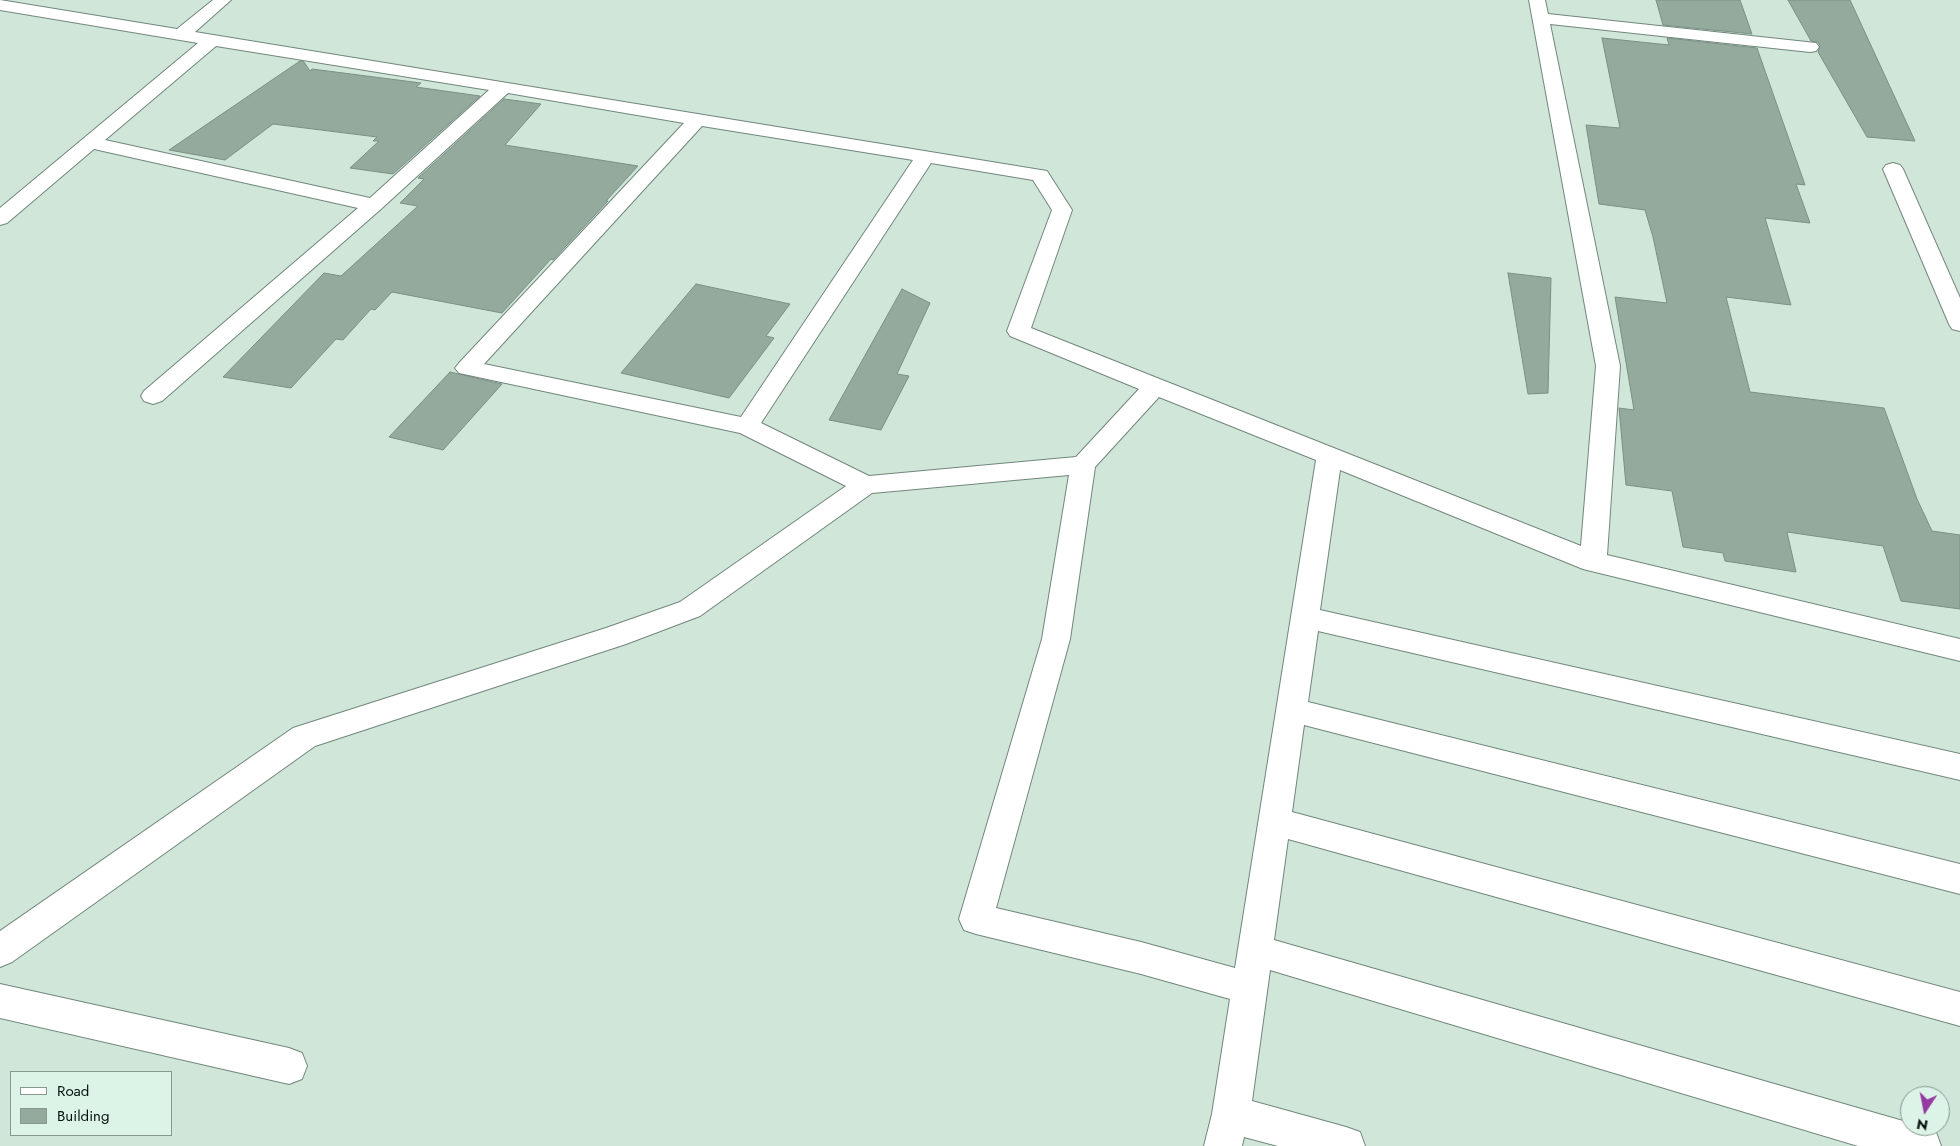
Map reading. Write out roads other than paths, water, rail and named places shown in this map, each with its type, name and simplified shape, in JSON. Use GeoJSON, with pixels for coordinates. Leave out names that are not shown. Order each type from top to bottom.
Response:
{"type":"FeatureCollection","features":[{"type":"Feature","properties":{"kind":"street"},"geometry":{"type":"LineString","coordinates":[[180,35],[223,0]]}},
{"type":"Feature","properties":{"kind":"street"},"geometry":{"type":"LineString","coordinates":[[0,4],[1040,175],[1062,210],[1018,331],[1329,458],[1593,562],[1960,650]]}},
{"type":"Feature","properties":{"kind":"street"},"geometry":{"type":"LineString","coordinates":[[1593,562],[1608,366],[1539,9],[1810,47]]}},
{"type":"Feature","properties":{"kind":"street"},"geometry":{"type":"LineString","coordinates":[[0,219],[212,40]]}},
{"type":"Feature","properties":{"kind":"street"},"geometry":{"type":"LineString","coordinates":[[152,396],[374,205],[504,87]]}},
{"type":"Feature","properties":{"kind":"street"},"geometry":{"type":"LineString","coordinates":[[698,119],[467,368],[747,426],[866,485]]}},
{"type":"Feature","properties":{"kind":"street"},"geometry":{"type":"LineString","coordinates":[[92,142],[374,205]]}},
{"type":"Feature","properties":{"kind":"street"},"geometry":{"type":"LineString","coordinates":[[747,426],[926,156]]}},
{"type":"Feature","properties":{"kind":"street"},"geometry":{"type":"LineString","coordinates":[[1893,169],[1960,324]]}},
{"type":"Feature","properties":{"kind":"street"},"geometry":{"type":"LineString","coordinates":[[1155,386],[1083,465],[1056,638],[976,919],[1141,958],[1250,988]]}},
{"type":"Feature","properties":{"kind":"street"},"geometry":{"type":"LineString","coordinates":[[1329,458],[1227,1130],[1346,1146]]}},
{"type":"Feature","properties":{"kind":"street"},"geometry":{"type":"LineString","coordinates":[[0,951],[304,737],[616,636],[690,609],[866,485],[1083,465]]}},
{"type":"Feature","properties":{"kind":"street"},"geometry":{"type":"LineString","coordinates":[[1305,617],[1960,767]]}},
{"type":"Feature","properties":{"kind":"street"},"geometry":{"type":"LineString","coordinates":[[1291,710],[1960,878]]}},
{"type":"Feature","properties":{"kind":"street"},"geometry":{"type":"LineString","coordinates":[[1275,821],[1960,1009]]}},
{"type":"Feature","properties":{"kind":"street"},"geometry":{"type":"LineString","coordinates":[[1255,950],[1922,1146]]}},
{"type":"Feature","properties":{"kind":"street"},"geometry":{"type":"LineString","coordinates":[[0,1001],[289,1066]]}}]}
